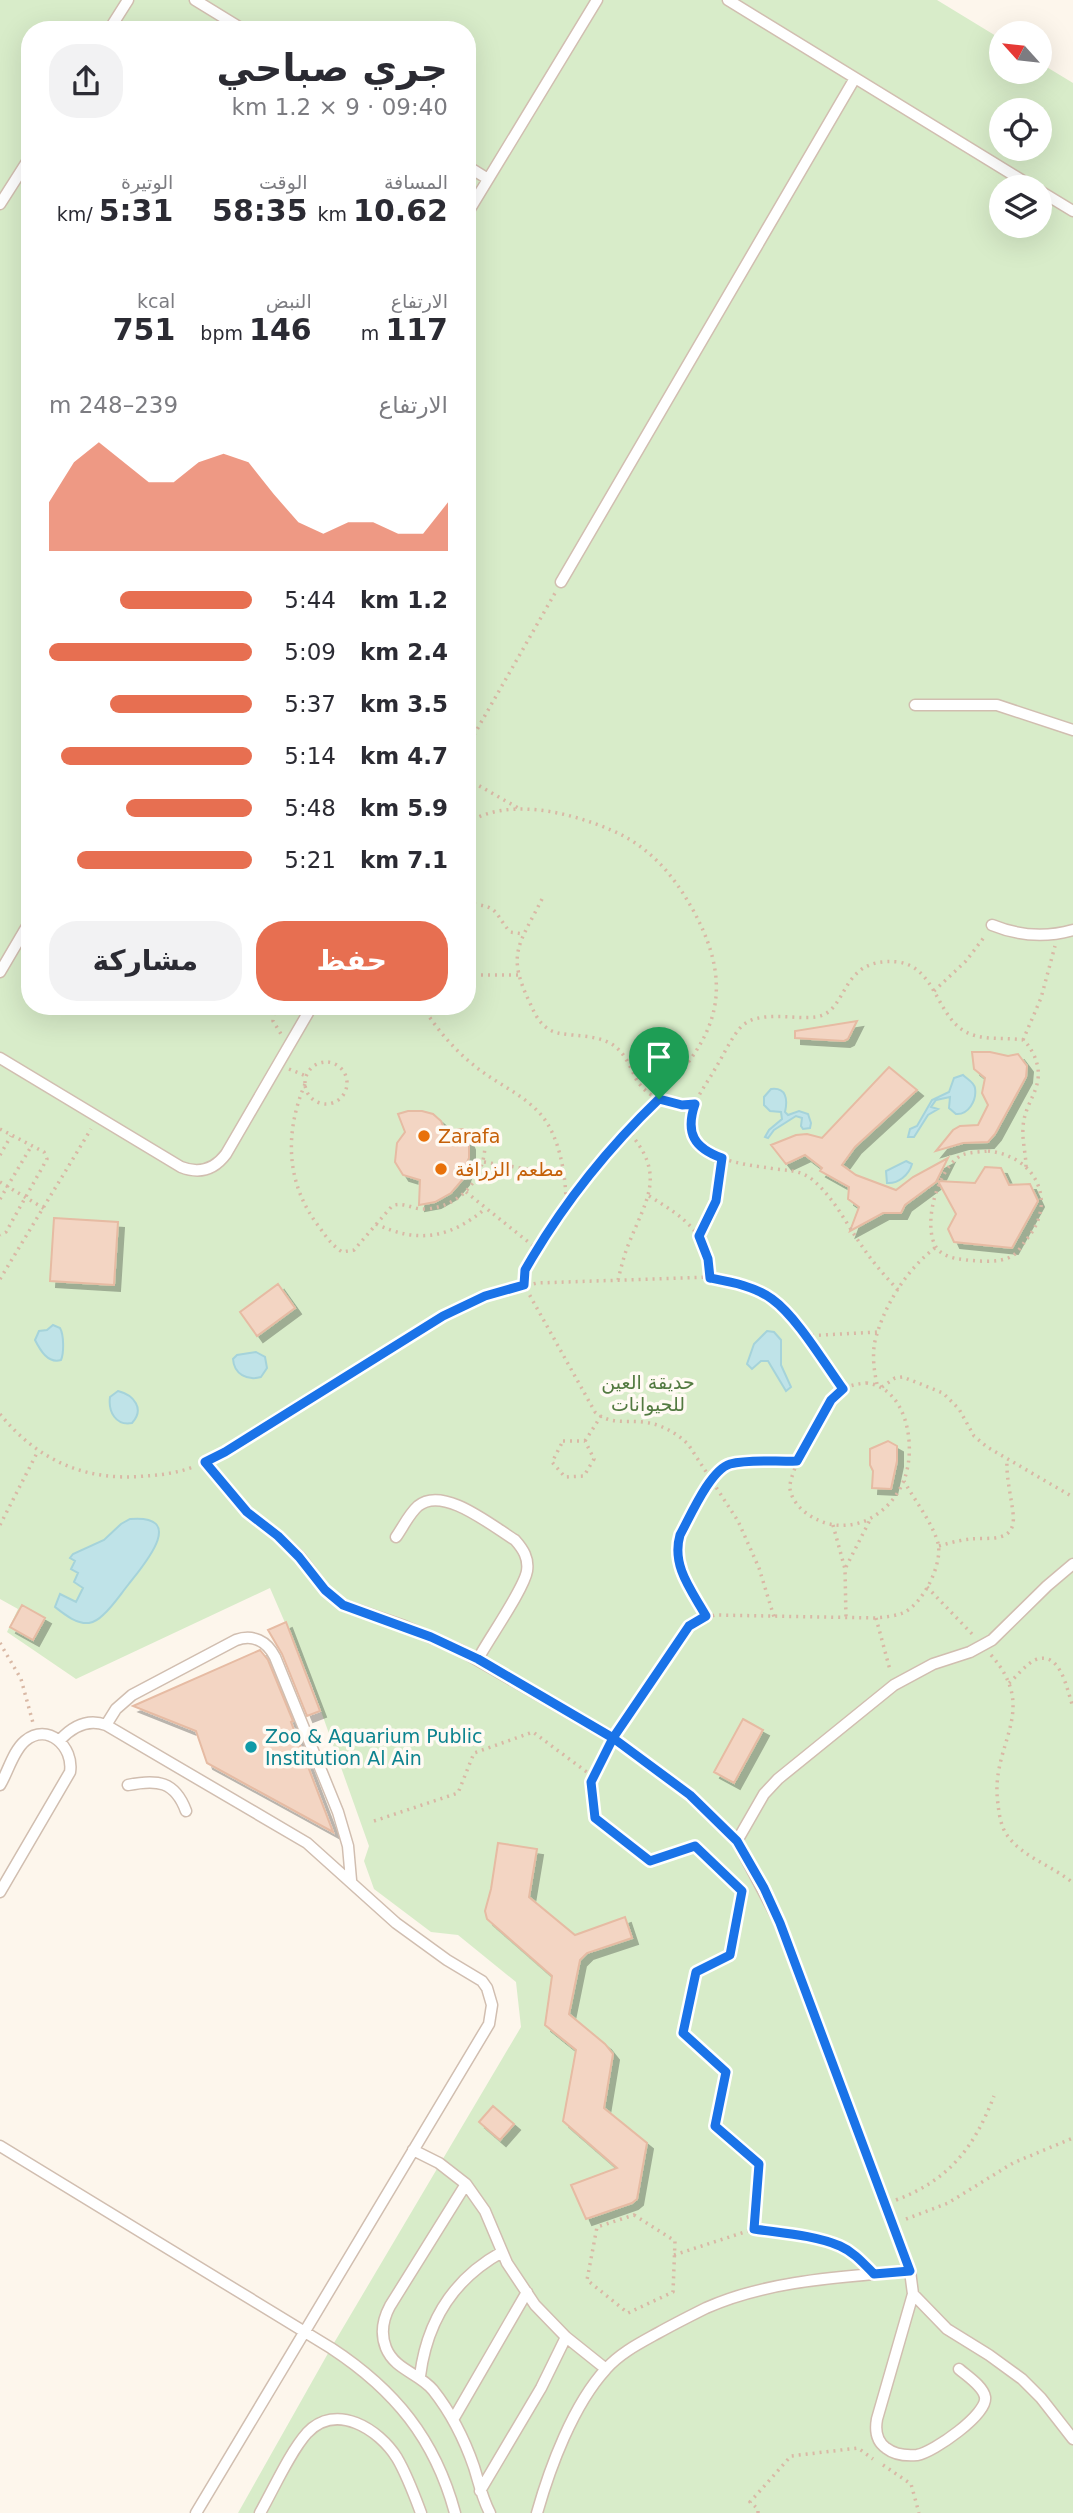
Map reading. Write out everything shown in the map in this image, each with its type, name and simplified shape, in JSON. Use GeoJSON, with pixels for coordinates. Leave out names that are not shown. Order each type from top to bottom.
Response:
{"type":"FeatureCollection","features":[{"type":"Feature","properties":{"kind":"lane"},"geometry":{"type":"LineString","coordinates":[[115,21],[128,0]]}},
{"type":"Feature","properties":{"kind":"lane"},"geometry":{"type":"LineString","coordinates":[[195,0],[229,21]]}},
{"type":"Feature","properties":{"kind":"lane"},"geometry":{"type":"LineString","coordinates":[[476,199],[597,0]]}},
{"type":"Feature","properties":{"kind":"lane"},"geometry":{"type":"LineString","coordinates":[[728,0],[1013,175]]}},
{"type":"Feature","properties":{"kind":"lane"},"geometry":{"type":"LineString","coordinates":[[561,582],[855,78]]}},
{"type":"Feature","properties":{"kind":"lane"},"geometry":{"type":"LineString","coordinates":[[0,204],[21,171]]}},
{"type":"Feature","properties":{"kind":"lane"},"geometry":{"type":"LineString","coordinates":[[476,172],[488,179]]}},
{"type":"Feature","properties":{"kind":"lane"},"geometry":{"type":"LineString","coordinates":[[1052,198],[1073,211]]}},
{"type":"Feature","properties":{"kind":"lane"},"geometry":{"type":"LineString","coordinates":[[915,705],[997,705],[1073,730]]}},
{"type":"Feature","properties":{"kind":"lane"},"geometry":{"type":"LineString","coordinates":[[992,925],[1025,935],[1057,934],[1073,930]]}},
{"type":"Feature","properties":{"kind":"lane"},"geometry":{"type":"LineString","coordinates":[[0,972],[21,936]]}},
{"type":"Feature","properties":{"kind":"lane"},"geometry":{"type":"LineString","coordinates":[[0,1058],[181,1167],[206,1170],[226,1154],[307,1015]]}},
{"type":"Feature","properties":{"kind":"lane"},"geometry":{"type":"LineString","coordinates":[[205,1462],[239,1503],[278,1536],[325,1590],[343,1605],[431,1637],[478,1659],[613,1738],[690,1795],[737,1841],[780,1923],[910,2271],[913,2294],[877,2419],[877,2437],[881,2445],[895,2454],[917,2455],[948,2439],[978,2413],[985,2403],[983,2391],[959,2369]]}},
{"type":"Feature","properties":{"kind":"lane"},"geometry":{"type":"LineString","coordinates":[[396,1537],[417,1507],[432,1499],[441,1499],[457,1505],[515,1540],[521,1547],[527,1563],[524,1580],[478,1659]]}},
{"type":"Feature","properties":{"kind":"lane"},"geometry":{"type":"LineString","coordinates":[[737,1841],[754,1809],[778,1779],[894,1685],[933,1664],[983,1646],[1003,1631],[1073,1564]]}},
{"type":"Feature","properties":{"kind":"lane"},"geometry":{"type":"LineString","coordinates":[[106,1725],[123,1701],[141,1689],[236,1640],[249,1637],[262,1641],[268,1645],[275,1657],[338,1812],[348,1846],[351,1880]]}},
{"type":"Feature","properties":{"kind":"lane"},"geometry":{"type":"LineString","coordinates":[[60,1741],[74,1727],[91,1722],[106,1725],[307,1843],[396,1923],[447,1960],[482,1981],[492,2006],[489,2024],[196,2513]]}},
{"type":"Feature","properties":{"kind":"lane"},"geometry":{"type":"LineString","coordinates":[[0,1785],[22,1743],[36,1735],[53,1737],[60,1741],[70,1755],[70,1772],[0,1892]]}},
{"type":"Feature","properties":{"kind":"lane"},"geometry":{"type":"LineString","coordinates":[[128,1784],[154,1782],[165,1785],[175,1791],[186,1811]]}},
{"type":"Feature","properties":{"kind":"lane"},"geometry":{"type":"LineString","coordinates":[[0,2147],[366,2372],[402,2407],[419,2429],[433,2455],[455,2513]]}},
{"type":"Feature","properties":{"kind":"lane"},"geometry":{"type":"LineString","coordinates":[[413,2150],[439,2163],[466,2184],[485,2211],[502,2252],[535,2305],[566,2337],[606,2369]]}},
{"type":"Feature","properties":{"kind":"lane"},"geometry":{"type":"LineString","coordinates":[[466,2184],[390,2306],[383,2322],[383,2341],[391,2357],[404,2370],[420,2376],[454,2418],[490,2513]]}},
{"type":"Feature","properties":{"kind":"lane"},"geometry":{"type":"LineString","coordinates":[[420,2376],[425,2345],[444,2303],[475,2269],[502,2252]]}},
{"type":"Feature","properties":{"kind":"lane"},"geometry":{"type":"LineString","coordinates":[[537,2513],[555,2459],[581,2406],[606,2369],[637,2345],[696,2313],[728,2300],[819,2279],[910,2271]]}},
{"type":"Feature","properties":{"kind":"lane"},"geometry":{"type":"LineString","coordinates":[[454,2418],[527,2292]]}},
{"type":"Feature","properties":{"kind":"lane"},"geometry":{"type":"LineString","coordinates":[[913,2294],[947,2329],[1022,2379],[1041,2398],[1073,2439]]}},
{"type":"Feature","properties":{"kind":"lane"},"geometry":{"type":"LineString","coordinates":[[480,2491],[541,2388],[566,2337]]}},
{"type":"Feature","properties":{"kind":"lane"},"geometry":{"type":"LineString","coordinates":[[260,2513],[308,2432],[326,2421],[347,2419],[369,2430],[388,2447],[404,2470],[421,2513]]}},
{"type":"Feature","properties":{"kind":"path"},"geometry":{"type":"LineString","coordinates":[[476,731],[561,582]]}},
{"type":"Feature","properties":{"kind":"path"},"geometry":{"type":"LineString","coordinates":[[476,784],[521,809]]}},
{"type":"Feature","properties":{"kind":"path"},"geometry":{"type":"LineString","coordinates":[[476,819],[488,813],[521,809],[555,813],[594,823],[633,840],[675,879],[712,949],[716,970],[716,1004],[697,1051],[659,1099],[604,1155],[566,1206],[525,1270],[524,1285],[591,1407],[610,1421],[660,1425],[688,1444],[749,1543],[774,1618]]}},
{"type":"Feature","properties":{"kind":"path"},"geometry":{"type":"LineString","coordinates":[[542,899],[524,934],[516,958],[517,975],[537,1017],[546,1028],[600,1040],[619,1050],[637,1081],[649,1094],[682,1105],[695,1104]]}},
{"type":"Feature","properties":{"kind":"path"},"geometry":{"type":"LineString","coordinates":[[476,905],[492,908],[510,932],[524,934]]}},
{"type":"Feature","properties":{"kind":"path"},"geometry":{"type":"LineString","coordinates":[[934,991],[966,961],[992,925]]}},
{"type":"Feature","properties":{"kind":"path"},"geometry":{"type":"LineString","coordinates":[[1023,1040],[1048,977],[1057,934]]}},
{"type":"Feature","properties":{"kind":"path"},"geometry":{"type":"LineString","coordinates":[[898,1290],[806,1174],[722,1158],[698,1145],[693,1136],[691,1115],[695,1104],[737,1031],[747,1021],[755,1018],[822,1015],[834,1007],[858,970],[884,962],[904,963],[916,968],[950,1018],[966,1032],[988,1038],[1023,1040],[1028,1044],[1038,1062],[1039,1073],[1023,1130],[1027,1167]]}},
{"type":"Feature","properties":{"kind":"path"},"geometry":{"type":"LineString","coordinates":[[476,975],[517,975]]}},
{"type":"Feature","properties":{"kind":"path"},"geometry":{"type":"LineString","coordinates":[[274,1015],[274,1021],[289,1045]]}},
{"type":"Feature","properties":{"kind":"path"},"geometry":{"type":"LineString","coordinates":[[428,1015],[461,1054],[541,1115],[554,1138],[564,1175],[566,1206]]}},
{"type":"Feature","properties":{"kind":"path"},"geometry":{"type":"LineString","coordinates":[[305,1084],[311,1098],[317,1103],[332,1104],[345,1094],[347,1079],[339,1066],[324,1062],[310,1069],[294,1113],[290,1143],[291,1165],[300,1195],[311,1217],[342,1252],[354,1250],[392,1206],[397,1204],[423,1210],[450,1202],[466,1192],[475,1183],[484,1162],[485,1141]]}},
{"type":"Feature","properties":{"kind":"path"},"geometry":{"type":"LineString","coordinates":[[0,1279],[45,1209],[97,1118]]}},
{"type":"Feature","properties":{"kind":"path"},"geometry":{"type":"LineString","coordinates":[[0,1129],[44,1152],[47,1159],[6,1232],[0,1235]]}},
{"type":"Feature","properties":{"kind":"path"},"geometry":{"type":"LineString","coordinates":[[618,1280],[629,1242],[649,1196],[650,1174],[646,1161],[627,1130]]}},
{"type":"Feature","properties":{"kind":"path"},"geometry":{"type":"LineString","coordinates":[[0,1155],[12,1135]]}},
{"type":"Feature","properties":{"kind":"path"},"geometry":{"type":"LineString","coordinates":[[0,1199],[32,1145]]}},
{"type":"Feature","properties":{"kind":"path"},"geometry":{"type":"LineString","coordinates":[[996,1152],[1027,1167],[1034,1175],[1041,1195],[1040,1219],[1034,1231],[1012,1256],[1001,1260],[958,1259],[936,1247],[930,1216],[931,1206],[947,1170],[956,1160],[972,1153],[996,1152]]}},
{"type":"Feature","properties":{"kind":"path"},"geometry":{"type":"LineString","coordinates":[[699,1236],[716,1201],[722,1158]]}},
{"type":"Feature","properties":{"kind":"path"},"geometry":{"type":"LineString","coordinates":[[484,1162],[564,1175]]}},
{"type":"Feature","properties":{"kind":"path"},"geometry":{"type":"LineString","coordinates":[[0,1182],[45,1209]]}},
{"type":"Feature","properties":{"kind":"path"},"geometry":{"type":"LineString","coordinates":[[466,1192],[537,1249]]}},
{"type":"Feature","properties":{"kind":"path"},"geometry":{"type":"LineString","coordinates":[[649,1196],[683,1217],[699,1236],[708,1259],[710,1278]]}},
{"type":"Feature","properties":{"kind":"path"},"geometry":{"type":"LineString","coordinates":[[376,1224],[408,1235],[442,1234],[458,1228],[486,1208]]}},
{"type":"Feature","properties":{"kind":"path"},"geometry":{"type":"LineString","coordinates":[[877,1384],[874,1356],[878,1332],[908,1273],[936,1247]]}},
{"type":"Feature","properties":{"kind":"path"},"geometry":{"type":"LineString","coordinates":[[0,1414],[38,1451],[75,1470],[111,1478],[169,1474],[225,1452],[443,1316],[485,1296],[524,1285],[618,1280],[710,1278],[743,1286],[773,1300],[805,1336],[843,1389]]}},
{"type":"Feature","properties":{"kind":"path"},"geometry":{"type":"LineString","coordinates":[[805,1336],[878,1332]]}},
{"type":"Feature","properties":{"kind":"path"},"geometry":{"type":"LineString","coordinates":[[882,1387],[895,1378],[904,1377],[943,1392],[959,1409],[974,1436],[1007,1459],[1073,1497]]}},
{"type":"Feature","properties":{"kind":"path"},"geometry":{"type":"LineString","coordinates":[[858,1384],[877,1384],[882,1387],[899,1403],[905,1423],[909,1457],[904,1481],[891,1502],[871,1518],[851,1525],[833,1525],[808,1515],[794,1500],[790,1481],[797,1461],[831,1400],[843,1389],[858,1384]]}},
{"type":"Feature","properties":{"kind":"path"},"geometry":{"type":"LineString","coordinates":[[585,1441],[601,1416]]}},
{"type":"Feature","properties":{"kind":"path"},"geometry":{"type":"LineString","coordinates":[[564,1441],[585,1441],[594,1459],[584,1476],[565,1478],[552,1462],[564,1441]]}},
{"type":"Feature","properties":{"kind":"path"},"geometry":{"type":"LineString","coordinates":[[0,1525],[38,1451]]}},
{"type":"Feature","properties":{"kind":"path"},"geometry":{"type":"LineString","coordinates":[[939,1546],[968,1539],[996,1539],[1008,1533],[1014,1516],[1007,1485],[1007,1459]]}},
{"type":"Feature","properties":{"kind":"path"},"geometry":{"type":"LineString","coordinates":[[706,1616],[682,1574],[677,1545],[712,1479],[720,1469],[730,1464],[797,1461]]}},
{"type":"Feature","properties":{"kind":"path"},"geometry":{"type":"LineString","coordinates":[[591,1782],[613,1738],[689,1626],[706,1616],[876,1618],[901,1614],[909,1609],[927,1587],[939,1562],[939,1546],[904,1481]]}},
{"type":"Feature","properties":{"kind":"path"},"geometry":{"type":"LineString","coordinates":[[845,1569],[871,1518]]}},
{"type":"Feature","properties":{"kind":"path"},"geometry":{"type":"LineString","coordinates":[[833,1525],[845,1569],[846,1618]]}},
{"type":"Feature","properties":{"kind":"path"},"geometry":{"type":"LineString","coordinates":[[927,1587],[983,1646],[1003,1670],[1009,1683],[1014,1716],[999,1764],[997,1780],[997,1797],[1006,1834],[1018,1846],[1073,1882]]}},
{"type":"Feature","properties":{"kind":"path"},"geometry":{"type":"LineString","coordinates":[[876,1618],[894,1685]]}},
{"type":"Feature","properties":{"kind":"path"},"geometry":{"type":"LineString","coordinates":[[0,1643],[21,1679],[36,1735]]}},
{"type":"Feature","properties":{"kind":"path"},"geometry":{"type":"LineString","coordinates":[[1009,1683],[1033,1661],[1051,1660],[1060,1669],[1073,1707]]}},
{"type":"Feature","properties":{"kind":"path"},"geometry":{"type":"LineString","coordinates":[[374,1821],[458,1793],[474,1753],[533,1732],[588,1773],[595,1818],[650,1861],[695,1846],[742,1891],[730,1955],[696,1972],[683,2033],[726,2072],[715,2126],[759,2164],[754,2229]]}},
{"type":"Feature","properties":{"kind":"path"},"geometry":{"type":"LineString","coordinates":[[885,2204],[915,2193],[965,2153],[983,2126],[994,2096]]}},
{"type":"Feature","properties":{"kind":"path"},"geometry":{"type":"LineString","coordinates":[[891,2222],[948,2203],[1013,2163],[1073,2138]]}},
{"type":"Feature","properties":{"kind":"path"},"geometry":{"type":"LineString","coordinates":[[634,2215],[675,2241],[674,2255],[673,2292],[628,2313],[587,2280],[597,2227],[634,2215]]}},
{"type":"Feature","properties":{"kind":"path"},"geometry":{"type":"LineString","coordinates":[[674,2255],[754,2229],[840,2246],[874,2274]]}},
{"type":"Feature","properties":{"kind":"path"},"geometry":{"type":"LineString","coordinates":[[758,2513],[758,2509],[750,2502],[791,2456],[858,2448],[911,2484],[919,2513]]}},
{"type":"Feature","properties":{"kind":"green space","name":"حديقة العين للحيوانات"},"geometry":{"type":"Polygon","coordinates":[[[0,0],[937,0],[989,32],[989,84],[1052,84],[1052,70],[1073,83],[1073,2513],[238,2513],[331,2348],[521,2027],[516,1982],[458,1935],[431,1932],[374,1889],[364,1861],[369,1846],[311,1683],[270,1588],[76,1679],[7,1632],[18,1609],[0,1599],[0,0]]]}},
{"type":"Feature","properties":{"kind":"water"},"geometry":{"type":"Polygon","coordinates":[[[963,1075],[975,1088],[975,1098],[968,1110],[956,1114],[949,1108],[950,1097],[936,1100],[931,1107],[938,1109],[928,1115],[914,1137],[908,1137],[910,1129],[917,1126],[932,1100],[949,1092],[954,1078],[963,1075]]]}},
{"type":"Feature","properties":{"kind":"water"},"geometry":{"type":"Polygon","coordinates":[[[771,1089],[780,1090],[785,1095],[785,1112],[788,1115],[799,1111],[808,1114],[810,1128],[803,1129],[802,1118],[796,1116],[774,1130],[768,1138],[765,1137],[782,1119],[781,1112],[770,1111],[764,1105],[764,1097],[771,1089]]]}},
{"type":"Feature","properties":{"kind":"water"},"geometry":{"type":"Polygon","coordinates":[[[906,1161],[912,1164],[906,1175],[895,1182],[887,1183],[886,1171],[906,1161]]]}},
{"type":"Feature","properties":{"kind":"water"},"geometry":{"type":"Polygon","coordinates":[[[53,1325],[60,1328],[62,1335],[61,1360],[56,1361],[42,1352],[35,1340],[39,1331],[47,1330],[53,1325]]]}},
{"type":"Feature","properties":{"kind":"water"},"geometry":{"type":"Polygon","coordinates":[[[767,1331],[774,1332],[781,1340],[781,1365],[791,1387],[786,1391],[768,1361],[761,1361],[752,1369],[747,1364],[754,1344],[767,1331]]]}},
{"type":"Feature","properties":{"kind":"water"},"geometry":{"type":"Polygon","coordinates":[[[256,1352],[265,1357],[267,1368],[261,1377],[242,1375],[236,1369],[233,1359],[237,1355],[256,1352]]]}},
{"type":"Feature","properties":{"kind":"water"},"geometry":{"type":"Polygon","coordinates":[[[118,1391],[136,1403],[138,1413],[132,1423],[117,1420],[112,1413],[110,1397],[118,1391]]]}},
{"type":"Feature","properties":{"kind":"water"},"geometry":{"type":"Polygon","coordinates":[[[130,1519],[147,1520],[157,1525],[159,1533],[143,1566],[113,1605],[100,1618],[89,1623],[75,1620],[55,1607],[60,1594],[76,1602],[83,1588],[74,1582],[78,1573],[71,1569],[75,1561],[70,1558],[73,1554],[104,1540],[130,1519]]]}},
{"type":"Feature","properties":{"kind":"building"},"geometry":{"type":"Polygon","coordinates":[[[857,1021],[848,1039],[844,1041],[795,1038],[795,1031],[857,1021]]]}},
{"type":"Feature","properties":{"kind":"building"},"geometry":{"type":"Polygon","coordinates":[[[972,1052],[1008,1056],[1018,1054],[1027,1066],[1026,1077],[988,1142],[963,1143],[936,1151],[953,1130],[960,1126],[978,1125],[988,1105],[982,1093],[985,1078],[974,1069],[972,1052]]]}},
{"type":"Feature","properties":{"kind":"building"},"geometry":{"type":"Polygon","coordinates":[[[889,1067],[917,1090],[855,1147],[842,1165],[856,1175],[896,1190],[913,1177],[948,1158],[936,1182],[905,1205],[901,1213],[883,1213],[850,1231],[859,1207],[848,1199],[849,1187],[820,1171],[822,1168],[805,1155],[786,1164],[771,1145],[796,1135],[807,1134],[822,1138],[889,1067]]]}},
{"type":"Feature","properties":{"kind":"building"},"geometry":{"type":"Polygon","coordinates":[[[408,1111],[433,1114],[441,1121],[445,1131],[463,1129],[469,1144],[469,1158],[463,1171],[463,1179],[451,1193],[435,1202],[419,1205],[420,1180],[403,1175],[395,1162],[397,1143],[405,1132],[398,1114],[408,1111]]]}},
{"type":"Feature","properties":{"kind":"building"},"geometry":{"type":"Polygon","coordinates":[[[985,1167],[1001,1168],[1009,1185],[1030,1184],[1038,1201],[1012,1248],[954,1242],[948,1229],[956,1214],[938,1181],[975,1183],[985,1167]]]}},
{"type":"Feature","properties":{"kind":"building"},"geometry":{"type":"Polygon","coordinates":[[[54,1218],[118,1222],[114,1285],[50,1281],[54,1218]]]}},
{"type":"Feature","properties":{"kind":"building"},"geometry":{"type":"Polygon","coordinates":[[[278,1284],[295,1308],[257,1336],[240,1312],[278,1284]]]}},
{"type":"Feature","properties":{"kind":"building"},"geometry":{"type":"Polygon","coordinates":[[[888,1441],[897,1446],[891,1489],[872,1488],[870,1449],[888,1441]]]}},
{"type":"Feature","properties":{"kind":"building"},"geometry":{"type":"Polygon","coordinates":[[[22,1605],[45,1618],[33,1640],[10,1627],[22,1605]]]}},
{"type":"Feature","properties":{"kind":"building"},"geometry":{"type":"Polygon","coordinates":[[[286,1622],[320,1711],[307,1716],[282,1654],[268,1630],[286,1622]]]}},
{"type":"Feature","properties":{"kind":"building","name":"Zoo & Aquarium Public Institution Al Ain"},"geometry":{"type":"Polygon","coordinates":[[[260,1650],[268,1660],[293,1721],[291,1722],[333,1832],[207,1763],[196,1731],[133,1706],[260,1650]]]}},
{"type":"Feature","properties":{"kind":"building"},"geometry":{"type":"Polygon","coordinates":[[[743,1719],[763,1730],[734,1783],[714,1772],[743,1719]]]}},
{"type":"Feature","properties":{"kind":"building"},"geometry":{"type":"Polygon","coordinates":[[[498,1843],[537,1849],[529,1897],[575,1935],[625,1917],[632,1938],[587,1953],[580,1960],[569,2014],[613,2054],[604,2108],[647,2143],[637,2199],[586,2219],[571,2185],[617,2168],[563,2121],[576,2050],[545,2025],[552,1976],[487,1919],[485,1911],[498,1843]]]}},
{"type":"Feature","properties":{"kind":"building"},"geometry":{"type":"Polygon","coordinates":[[[493,2106],[514,2124],[500,2140],[479,2122],[493,2106]]]}},
{"type":"Feature","properties":{"kind":"place","name":"Zarafa"},"geometry":{"type":"Point","coordinates":[424,1136]}},
{"type":"Feature","properties":{"kind":"place","name":"مطعم الزرافة"},"geometry":{"type":"Point","coordinates":[441,1169]}},
{"type":"Feature","properties":{"kind":"place","name":"Zoo & Aquarium Public Institution Al Ain"},"geometry":{"type":"Point","coordinates":[251,1747]}},
{"type":"Feature","properties":{"kind":"route"},"geometry":{"type":"LineString","coordinates":[[659,1099],[604,1155],[582,1183],[525,1270],[524,1285],[485,1296],[443,1316],[205,1462],[247,1512],[278,1536],[325,1590],[343,1605],[404,1626],[460,1650],[613,1738],[690,1795],[737,1841],[764,1888],[795,1959],[910,2271],[874,2274],[840,2246],[754,2229],[759,2164],[715,2126],[726,2072],[683,2033],[696,1972],[730,1955],[742,1891],[695,1846],[650,1861],[595,1818],[591,1782],[613,1738],[689,1626],[706,1616],[682,1574],[677,1545],[712,1479],[720,1469],[730,1464],[797,1461],[831,1400],[843,1389],[805,1336],[773,1300],[743,1286],[710,1278],[705,1247],[699,1236],[716,1201],[722,1158],[698,1145],[693,1136],[691,1115],[695,1104],[682,1105],[659,1099]]}}]}
